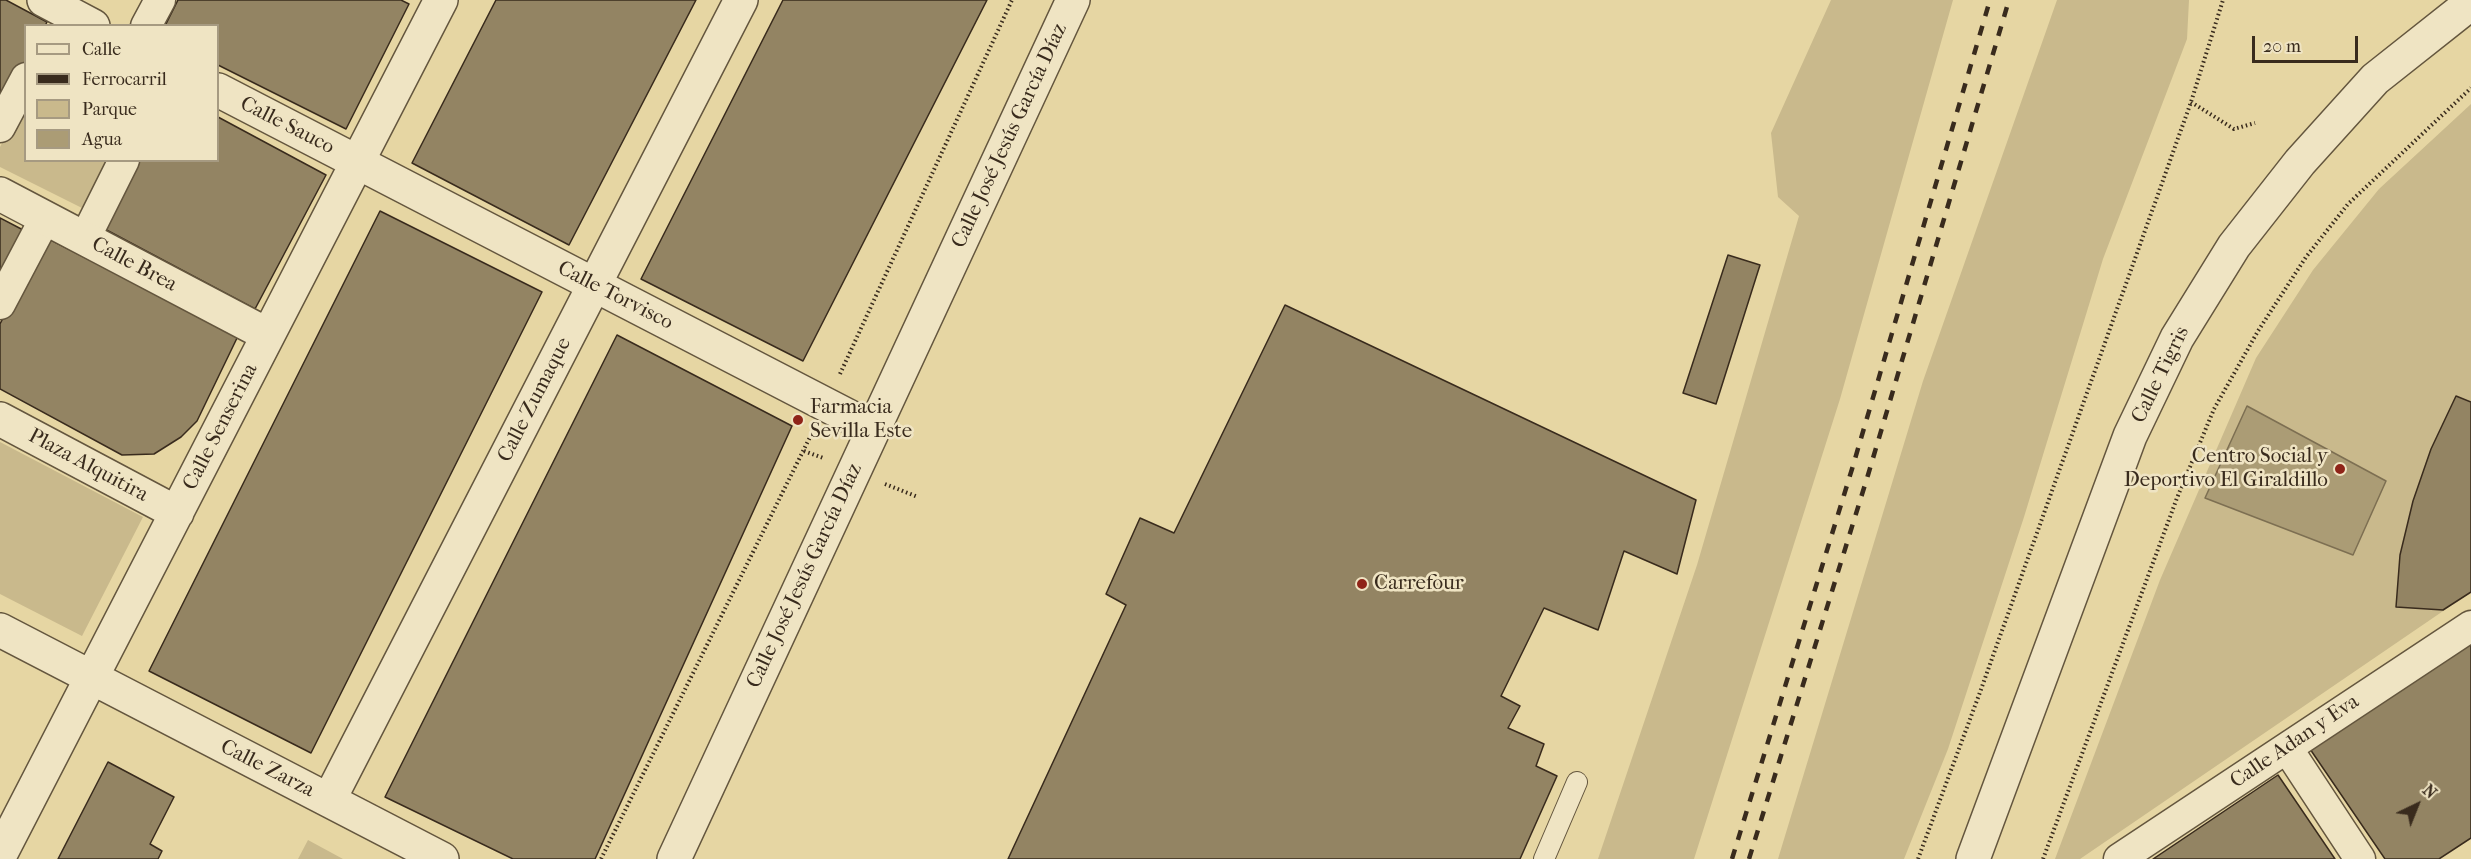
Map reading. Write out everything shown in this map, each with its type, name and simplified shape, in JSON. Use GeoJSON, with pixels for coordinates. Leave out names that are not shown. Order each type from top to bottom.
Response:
{"type":"FeatureCollection","features":[{"type":"Feature","properties":{"kind":"street"},"geometry":{"type":"LineString","coordinates":[[147,24],[160,0]]}},
{"type":"Feature","properties":{"kind":"street","name":"Calle Senserina"},"geometry":{"type":"LineString","coordinates":[[0,855],[441,0]]}},
{"type":"Feature","properties":{"kind":"street","name":"Calle Zumaque"},"geometry":{"type":"LineString","coordinates":[[329,801],[741,0]]}},
{"type":"Feature","properties":{"kind":"street","name":"Calle José Jesús García Díaz"},"geometry":{"type":"LineString","coordinates":[[674,859],[1073,0]]}},
{"type":"Feature","properties":{"kind":"street","name":"Calle Tigris"},"geometry":{"type":"LineString","coordinates":[[1973,859],[2130,436],[2177,338],[2234,246],[2300,162],[2375,79],[2467,3]]}},
{"type":"Feature","properties":{"kind":"street"},"geometry":{"type":"LineString","coordinates":[[51,16],[85,24]]}},
{"type":"Feature","properties":{"kind":"street"},"geometry":{"type":"LineString","coordinates":[[0,127],[24,82]]}},
{"type":"Feature","properties":{"kind":"street","name":"Calle Sauco"},"geometry":{"type":"LineString","coordinates":[[219,91],[357,162]]}},
{"type":"Feature","properties":{"kind":"street"},"geometry":{"type":"LineString","coordinates":[[92,224],[123,162]]}},
{"type":"Feature","properties":{"kind":"street","name":"Calle Torvisco"},"geometry":{"type":"LineString","coordinates":[[357,162],[873,429]]}},
{"type":"Feature","properties":{"kind":"street","name":"Calle Brea"},"geometry":{"type":"LineString","coordinates":[[0,194],[268,335]]}},
{"type":"Feature","properties":{"kind":"street"},"geometry":{"type":"LineString","coordinates":[[0,304],[39,230]]}},
{"type":"Feature","properties":{"kind":"street","name":"Plaza Alquitira"},"geometry":{"type":"LineString","coordinates":[[0,419],[177,513]]}},
{"type":"Feature","properties":{"kind":"street","name":"Calle Adan y Eva"},"geometry":{"type":"LineString","coordinates":[[2119,859],[2471,626]]}},
{"type":"Feature","properties":{"kind":"street"},"geometry":{"type":"LineString","coordinates":[[0,630],[91,678]]}},
{"type":"Feature","properties":{"kind":"street","name":"Calle Zarza"},"geometry":{"type":"LineString","coordinates":[[91,678],[442,859]]}},
{"type":"Feature","properties":{"kind":"street"},"geometry":{"type":"LineString","coordinates":[[2287,748],[2360,859]]}},
{"type":"Feature","properties":{"kind":"lane"},"geometry":{"type":"LineString","coordinates":[[1544,859],[1577,782]]}},
{"type":"Feature","properties":{"kind":"path"},"geometry":{"type":"LineString","coordinates":[[1918,859],[1980,695],[2191,102],[2223,0]]}},
{"type":"Feature","properties":{"kind":"path"},"geometry":{"type":"LineString","coordinates":[[2043,859],[2177,498],[2214,409],[2258,331],[2307,257],[2348,204],[2471,88]]}},
{"type":"Feature","properties":{"kind":"path"},"geometry":{"type":"LineString","coordinates":[[2191,102],[2234,129],[2255,123]]}},
{"type":"Feature","properties":{"kind":"green space"},"geometry":{"type":"Polygon","coordinates":[[[1831,0],[1953,0],[1840,399],[1694,859],[1598,859],[1697,565],[1799,216],[1778,197],[1771,133],[1831,0]]]}},
{"type":"Feature","properties":{"kind":"green space"},"geometry":{"type":"Polygon","coordinates":[[[2057,0],[2189,0],[2187,39],[2103,259],[2024,517],[1948,749],[1904,859],[1778,859],[1923,381],[2057,0]]]}},
{"type":"Feature","properties":{"kind":"green space"},"geometry":{"type":"Polygon","coordinates":[[[24,98],[24,162],[115,162],[90,212],[0,167],[0,147],[24,98]]]}},
{"type":"Feature","properties":{"kind":"green space","name":"Centro Social y Deportivo El Giraldillo"},"geometry":{"type":"Polygon","coordinates":[[[2471,104],[2471,592],[2080,859],[2055,859],[2160,580],[2256,358],[2313,270],[2379,189],[2471,104]]]}},
{"type":"Feature","properties":{"kind":"green space"},"geometry":{"type":"Polygon","coordinates":[[[0,442],[143,517],[82,636],[0,594],[0,442]]]}},
{"type":"Feature","properties":{"kind":"green space"},"geometry":{"type":"Polygon","coordinates":[[[308,840],[343,859],[298,859],[308,840]]]}},
{"type":"Feature","properties":{"kind":"water"},"geometry":{"type":"Polygon","coordinates":[[[2247,406],[2386,481],[2353,555],[2205,498],[2247,406]]]}},
{"type":"Feature","properties":{"kind":"building"},"geometry":{"type":"Polygon","coordinates":[[[0,0],[6,0],[47,22],[46,24],[24,24],[24,66],[0,111],[0,0]]]}},
{"type":"Feature","properties":{"kind":"building"},"geometry":{"type":"Polygon","coordinates":[[[178,0],[401,0],[409,4],[346,129],[219,66],[219,24],[166,24],[178,0]]]}},
{"type":"Feature","properties":{"kind":"building"},"geometry":{"type":"Polygon","coordinates":[[[496,0],[696,0],[569,245],[412,163],[496,0]]]}},
{"type":"Feature","properties":{"kind":"building"},"geometry":{"type":"Polygon","coordinates":[[[783,0],[987,0],[803,361],[641,279],[783,0]]]}},
{"type":"Feature","properties":{"kind":"building"},"geometry":{"type":"Polygon","coordinates":[[[219,118],[326,175],[255,309],[99,226],[133,162],[219,162],[219,118]]]}},
{"type":"Feature","properties":{"kind":"building"},"geometry":{"type":"Polygon","coordinates":[[[380,211],[542,292],[311,753],[149,671],[380,211]]]}},
{"type":"Feature","properties":{"kind":"building"},"geometry":{"type":"Polygon","coordinates":[[[0,218],[27,232],[0,283],[0,218]]]}},
{"type":"Feature","properties":{"kind":"building"},"geometry":{"type":"Polygon","coordinates":[[[45,237],[238,336],[197,421],[181,437],[154,454],[122,455],[0,389],[0,324],[45,237]]]}},
{"type":"Feature","properties":{"kind":"building"},"geometry":{"type":"Polygon","coordinates":[[[1728,255],[1760,265],[1716,404],[1683,393],[1728,255]]]}},
{"type":"Feature","properties":{"kind":"building","name":"Carrefour"},"geometry":{"type":"Polygon","coordinates":[[[1285,305],[1696,500],[1677,574],[1624,551],[1598,630],[1544,608],[1501,696],[1520,706],[1508,728],[1544,744],[1536,766],[1557,776],[1520,859],[1008,859],[1126,605],[1106,594],[1140,518],[1174,533],[1285,305]]]}},
{"type":"Feature","properties":{"kind":"building"},"geometry":{"type":"Polygon","coordinates":[[[617,335],[792,426],[595,859],[513,859],[385,797],[617,335]]]}},
{"type":"Feature","properties":{"kind":"building"},"geometry":{"type":"Polygon","coordinates":[[[2456,396],[2471,402],[2471,592],[2443,610],[2396,607],[2400,555],[2413,501],[2431,449],[2456,396]]]}},
{"type":"Feature","properties":{"kind":"building"},"geometry":{"type":"Polygon","coordinates":[[[2471,641],[2471,838],[2439,859],[2385,859],[2310,749],[2471,641]]]}},
{"type":"Feature","properties":{"kind":"building"},"geometry":{"type":"Polygon","coordinates":[[[108,762],[174,797],[150,844],[162,851],[158,859],[58,859],[108,762]]]}},
{"type":"Feature","properties":{"kind":"building"},"geometry":{"type":"Polygon","coordinates":[[[2278,775],[2335,859],[2153,859],[2278,775]]]}},
{"type":"Feature","properties":{"kind":"railway"},"geometry":{"type":"LineString","coordinates":[[1732,859],[1852,469],[1990,0]]}},
{"type":"Feature","properties":{"kind":"railway"},"geometry":{"type":"LineString","coordinates":[[1749,859],[1868,475],[2009,0]]}},
{"type":"Feature","properties":{"kind":"place","name":"Farmacia Sevilla Este"},"geometry":{"type":"Point","coordinates":[798,420]}},
{"type":"Feature","properties":{"kind":"place","name":"Centro Social y Deportivo El Giraldillo"},"geometry":{"type":"Point","coordinates":[2340,469]}},
{"type":"Feature","properties":{"kind":"place","name":"Carrefour"},"geometry":{"type":"Point","coordinates":[1362,584]}}]}
